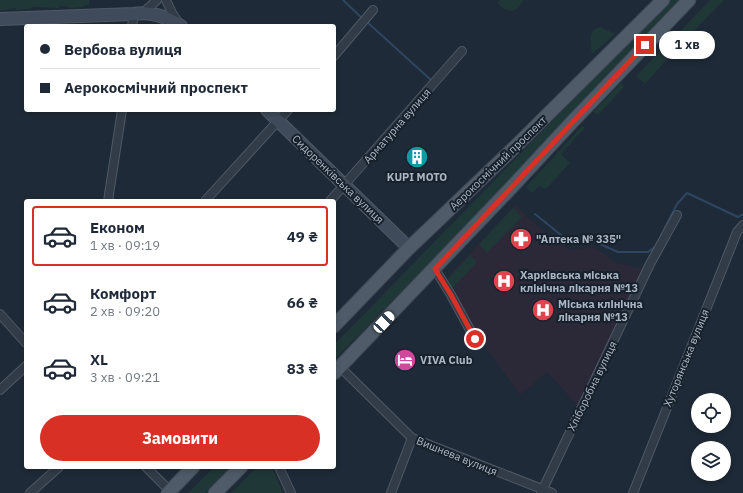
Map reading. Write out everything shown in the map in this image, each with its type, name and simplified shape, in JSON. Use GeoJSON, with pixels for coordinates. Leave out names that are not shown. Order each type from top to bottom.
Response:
{"type":"FeatureCollection","features":[{"type":"Feature","properties":{"kind":"main road","name":"Аерокосмічний проспект"},"geometry":{"type":"LineString","coordinates":[[336,324],[409,248],[517,145],[663,0]]}},
{"type":"Feature","properties":{"kind":"main road","name":"Аерокосмічний проспект"},"geometry":{"type":"LineString","coordinates":[[337,370],[435,269],[573,121],[689,0]]}},
{"type":"Feature","properties":{"kind":"main road"},"geometry":{"type":"LineString","coordinates":[[0,19],[137,17],[167,18],[178,24]]}},
{"type":"Feature","properties":{"kind":"main road","name":"Сидоренківська вулиця"},"geometry":{"type":"LineString","coordinates":[[269,112],[409,248]]}},
{"type":"Feature","properties":{"kind":"main road"},"geometry":{"type":"LineString","coordinates":[[169,492],[191,469]]}},
{"type":"Feature","properties":{"kind":"main road"},"geometry":{"type":"LineString","coordinates":[[215,493],[239,469]]}},
{"type":"Feature","properties":{"kind":"street"},"geometry":{"type":"LineString","coordinates":[[137,17],[157,0]]}},
{"type":"Feature","properties":{"kind":"street"},"geometry":{"type":"LineString","coordinates":[[166,0],[180,24]]}},
{"type":"Feature","properties":{"kind":"street"},"geometry":{"type":"LineString","coordinates":[[336,54],[373,10]]}},
{"type":"Feature","properties":{"kind":"street","name":"Арматурна вулиця"},"geometry":{"type":"LineString","coordinates":[[332,199],[462,51]]}},
{"type":"Feature","properties":{"kind":"street"},"geometry":{"type":"LineString","coordinates":[[108,199],[122,112]]}},
{"type":"Feature","properties":{"kind":"street"},"geometry":{"type":"LineString","coordinates":[[207,199],[286,112]]}},
{"type":"Feature","properties":{"kind":"street","name":"Хліборобна вулиця"},"geometry":{"type":"LineString","coordinates":[[541,491],[650,264],[676,216]]}},
{"type":"Feature","properties":{"kind":"street","name":"Хуторянська вулиця"},"geometry":{"type":"LineString","coordinates":[[633,493],[731,246],[737,232],[743,225]]}},
{"type":"Feature","properties":{"kind":"street"},"geometry":{"type":"LineString","coordinates":[[435,269],[475,339]]}},
{"type":"Feature","properties":{"kind":"street"},"geometry":{"type":"LineString","coordinates":[[0,314],[24,341]]}},
{"type":"Feature","properties":{"kind":"street"},"geometry":{"type":"LineString","coordinates":[[0,390],[24,368]]}},
{"type":"Feature","properties":{"kind":"street","name":"Вишнева вулиця"},"geometry":{"type":"LineString","coordinates":[[337,370],[412,438],[541,491],[552,493]]}},
{"type":"Feature","properties":{"kind":"street"},"geometry":{"type":"LineString","coordinates":[[391,493],[412,438]]}},
{"type":"Feature","properties":{"kind":"street"},"geometry":{"type":"LineString","coordinates":[[30,493],[57,469]]}},
{"type":"Feature","properties":{"kind":"street"},"geometry":{"type":"LineString","coordinates":[[148,469],[169,492]]}},
{"type":"Feature","properties":{"kind":"street"},"geometry":{"type":"LineString","coordinates":[[280,469],[290,493]]}},
{"type":"Feature","properties":{"kind":"shaded area","name":"Міська клінічна лікарня №13"},"geometry":{"type":"Polygon","coordinates":[[[515,205],[534,223],[569,250],[594,247],[617,263],[644,269],[577,405],[547,372],[520,395],[481,340],[445,280],[515,205]]]}},
{"type":"Feature","properties":{"kind":"green space"},"geometry":{"type":"Polygon","coordinates":[[[0,0],[89,0],[89,5],[72,8],[59,6],[59,8],[32,7],[30,9],[16,10],[15,8],[0,11],[0,0]]]}},
{"type":"Feature","properties":{"kind":"green space"},"geometry":{"type":"Polygon","coordinates":[[[499,0],[524,0],[518,8],[513,11],[506,10],[501,7],[498,3],[499,0]]]}},
{"type":"Feature","properties":{"kind":"green space"},"geometry":{"type":"Polygon","coordinates":[[[670,0],[681,0],[434,259],[336,358],[336,343],[670,0]]]}},
{"type":"Feature","properties":{"kind":"green space"},"geometry":{"type":"Polygon","coordinates":[[[710,0],[724,0],[676,50],[669,43],[710,0]]]}},
{"type":"Feature","properties":{"kind":"green space"},"geometry":{"type":"Polygon","coordinates":[[[600,27],[615,34],[592,54],[591,34],[600,27]]]}},
{"type":"Feature","properties":{"kind":"green space"},"geometry":{"type":"Polygon","coordinates":[[[663,48],[671,55],[645,84],[636,76],[663,48]]]}},
{"type":"Feature","properties":{"kind":"green space"},"geometry":{"type":"Polygon","coordinates":[[[621,83],[624,87],[598,115],[593,112],[621,83]]]}},
{"type":"Feature","properties":{"kind":"green space"},"geometry":{"type":"Polygon","coordinates":[[[582,126],[585,128],[561,154],[570,163],[546,189],[539,186],[532,193],[526,187],[582,126]]]}},
{"type":"Feature","properties":{"kind":"green space"},"geometry":{"type":"Polygon","coordinates":[[[513,208],[522,217],[487,253],[479,244],[513,208]]]}},
{"type":"Feature","properties":{"kind":"green space"},"geometry":{"type":"Polygon","coordinates":[[[470,255],[477,262],[452,289],[447,280],[470,255]]]}},
{"type":"Feature","properties":{"kind":"green space"},"geometry":{"type":"Polygon","coordinates":[[[212,469],[229,469],[205,493],[188,493],[212,469]]]}},
{"type":"Feature","properties":{"kind":"green space"},"geometry":{"type":"Polygon","coordinates":[[[255,469],[273,469],[283,493],[231,493],[255,469]]]}},
{"type":"Feature","properties":{"kind":"waterway"},"geometry":{"type":"LineString","coordinates":[[343,0],[363,19]]}},
{"type":"Feature","properties":{"kind":"waterway"},"geometry":{"type":"LineString","coordinates":[[367,22],[431,80]]}},
{"type":"Feature","properties":{"kind":"waterway"},"geometry":{"type":"LineString","coordinates":[[659,240],[677,204],[687,193],[738,217],[743,214]]}},
{"type":"Feature","properties":{"kind":"waterway"},"geometry":{"type":"LineString","coordinates":[[535,214],[566,239],[591,240],[618,252],[648,252],[656,246]]}},
{"type":"Feature","properties":{"kind":"place","name":"KUPI MOTO"},"geometry":{"type":"Point","coordinates":[417,157]}},
{"type":"Feature","properties":{"kind":"place","name":"\"Аптека № 335\""},"geometry":{"type":"Point","coordinates":[521,239]}},
{"type":"Feature","properties":{"kind":"place","name":"Харківська міська клінічна лікарня №13"},"geometry":{"type":"Point","coordinates":[504,281]}},
{"type":"Feature","properties":{"kind":"place","name":"Міська клінічна лікарня №13"},"geometry":{"type":"Point","coordinates":[543,310]}},
{"type":"Feature","properties":{"kind":"place","name":"VIVA Club"},"geometry":{"type":"Point","coordinates":[405,360]}},
{"type":"Feature","properties":{"kind":"route"},"geometry":{"type":"LineString","coordinates":[[475,339],[435,269],[645,45]]}}]}
